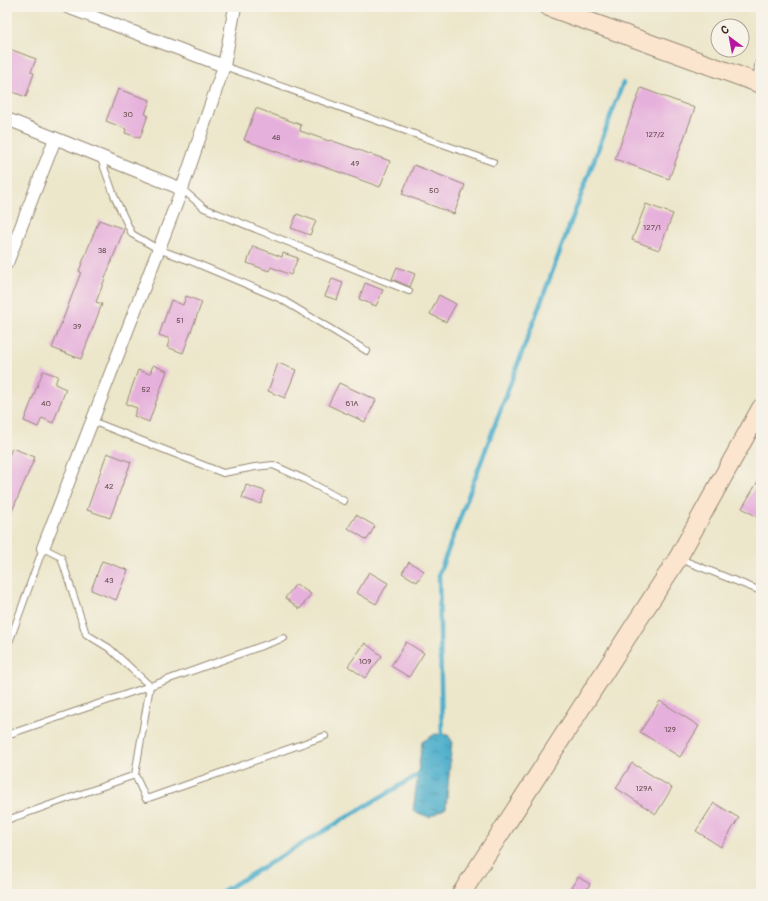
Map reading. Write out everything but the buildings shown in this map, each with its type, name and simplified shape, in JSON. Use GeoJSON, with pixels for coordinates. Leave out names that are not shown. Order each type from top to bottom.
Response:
{"type":"FeatureCollection","features":[{"type":"Feature","properties":{"kind":"street"},"geometry":{"type":"LineString","coordinates":[[67,7],[224,66]]}},
{"type":"Feature","properties":{"kind":"street"},"geometry":{"type":"LineString","coordinates":[[43,548],[182,189],[224,66],[235,7]]}},
{"type":"Feature","properties":{"kind":"street"},"geometry":{"type":"LineString","coordinates":[[549,7],[760,84],[761,65]]}},
{"type":"Feature","properties":{"kind":"street"},"geometry":{"type":"LineString","coordinates":[[7,119],[182,189]]}},
{"type":"Feature","properties":{"kind":"street"},"geometry":{"type":"LineString","coordinates":[[7,263],[55,138]]}},
{"type":"Feature","properties":{"kind":"street"},"geometry":{"type":"LineString","coordinates":[[461,894],[678,558],[761,408]]}},
{"type":"Feature","properties":{"kind":"lane"},"geometry":{"type":"LineString","coordinates":[[224,66],[493,162]]}},
{"type":"Feature","properties":{"kind":"lane"},"geometry":{"type":"LineString","coordinates":[[100,156],[115,198],[132,234],[158,249],[281,299],[368,351]]}},
{"type":"Feature","properties":{"kind":"lane"},"geometry":{"type":"LineString","coordinates":[[182,189],[204,208],[409,291]]}},
{"type":"Feature","properties":{"kind":"lane"},"geometry":{"type":"LineString","coordinates":[[92,421],[223,473],[273,465],[304,479],[344,501]]}},
{"type":"Feature","properties":{"kind":"lane"},"geometry":{"type":"LineString","coordinates":[[7,641],[10,640],[43,548],[61,557],[86,634],[109,648],[150,686]]}},
{"type":"Feature","properties":{"kind":"lane"},"geometry":{"type":"LineString","coordinates":[[678,558],[761,591]]}},
{"type":"Feature","properties":{"kind":"lane"},"geometry":{"type":"LineString","coordinates":[[7,735],[284,638]]}},
{"type":"Feature","properties":{"kind":"lane"},"geometry":{"type":"LineString","coordinates":[[150,686],[135,775],[146,799],[325,736]]}},
{"type":"Feature","properties":{"kind":"lane"},"geometry":{"type":"LineString","coordinates":[[7,820],[135,775]]}},
{"type":"Feature","properties":{"kind":"water"},"geometry":{"type":"Polygon","coordinates":[[[435,734],[448,735],[452,741],[446,808],[429,817],[413,811],[422,742],[435,734]]]}},
{"type":"Feature","properties":{"kind":"waterway"},"geometry":{"type":"LineString","coordinates":[[442,739],[439,574],[623,83]]}},
{"type":"Feature","properties":{"kind":"waterway"},"geometry":{"type":"LineString","coordinates":[[218,894],[421,773]]}}]}
